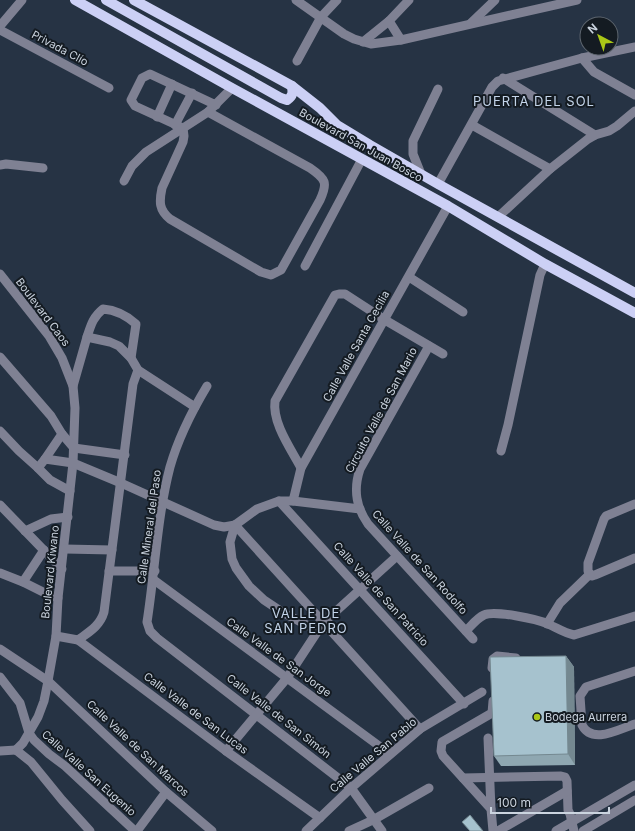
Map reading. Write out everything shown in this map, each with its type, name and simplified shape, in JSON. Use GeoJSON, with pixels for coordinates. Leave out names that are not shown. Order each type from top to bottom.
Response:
{"type":"FeatureCollection","features":[{"type":"Feature","properties":{"kind":"main road","name":"Boulevard San Juan Bosco"},"geometry":{"type":"LineString","coordinates":[[75,0],[448,206],[545,264],[635,313]]}},
{"type":"Feature","properties":{"kind":"main road"},"geometry":{"type":"LineString","coordinates":[[106,0],[281,98],[287,100],[291,97],[293,94],[292,86]]}},
{"type":"Feature","properties":{"kind":"main road","name":"Boulevard San Juan Bosco"},"geometry":{"type":"LineString","coordinates":[[134,0],[292,86],[320,108],[337,125],[438,184],[635,293]]}},
{"type":"Feature","properties":{"kind":"main road"},"geometry":{"type":"LineString","coordinates":[[527,233],[536,245],[550,253],[588,274],[598,273]]}},
{"type":"Feature","properties":{"kind":"main road"},"geometry":{"type":"LineString","coordinates":[[545,264],[550,253]]}},
{"type":"Feature","properties":{"kind":"street"},"geometry":{"type":"LineString","coordinates":[[0,26],[22,0]]}},
{"type":"Feature","properties":{"kind":"street"},"geometry":{"type":"LineString","coordinates":[[296,0],[344,34],[371,44],[401,40],[577,0]]}},
{"type":"Feature","properties":{"kind":"street"},"geometry":{"type":"LineString","coordinates":[[297,61],[321,17],[337,0]]}},
{"type":"Feature","properties":{"kind":"street"},"geometry":{"type":"LineString","coordinates":[[363,42],[390,21],[409,0]]}},
{"type":"Feature","properties":{"kind":"street"},"geometry":{"type":"LineString","coordinates":[[471,23],[495,0]]}},
{"type":"Feature","properties":{"kind":"street"},"geometry":{"type":"LineString","coordinates":[[390,21],[401,40]]}},
{"type":"Feature","properties":{"kind":"street","name":"Privada Clío"},"geometry":{"type":"LineString","coordinates":[[0,30],[109,88]]}},
{"type":"Feature","properties":{"kind":"street"},"geometry":{"type":"LineString","coordinates":[[438,184],[492,87],[498,80],[582,58],[635,47]]}},
{"type":"Feature","properties":{"kind":"street"},"geometry":{"type":"LineString","coordinates":[[582,58],[594,72],[635,95]]}},
{"type":"Feature","properties":{"kind":"street"},"geometry":{"type":"LineString","coordinates":[[208,112],[310,168],[323,179],[326,185],[320,200],[283,266],[277,273],[271,275],[261,272],[170,219],[162,211],[160,201],[162,188],[183,142],[184,136],[179,127],[135,106],[132,103],[132,98],[142,78],[147,74],[152,75],[216,105]]}},
{"type":"Feature","properties":{"kind":"street"},"geometry":{"type":"LineString","coordinates":[[503,78],[596,135]]}},
{"type":"Feature","properties":{"kind":"street"},"geometry":{"type":"LineString","coordinates":[[157,117],[172,84]]}},
{"type":"Feature","properties":{"kind":"street"},"geometry":{"type":"LineString","coordinates":[[124,181],[132,166],[139,158],[179,127],[208,112],[232,88]]}},
{"type":"Feature","properties":{"kind":"street"},"geometry":{"type":"LineString","coordinates":[[421,174],[413,154],[413,141],[438,89]]}},
{"type":"Feature","properties":{"kind":"street"},"geometry":{"type":"LineString","coordinates":[[179,127],[192,93]]}},
{"type":"Feature","properties":{"kind":"street"},"geometry":{"type":"LineString","coordinates":[[498,217],[550,169],[588,139],[609,131],[635,112]]}},
{"type":"Feature","properties":{"kind":"street"},"geometry":{"type":"LineString","coordinates":[[472,125],[550,169]]}},
{"type":"Feature","properties":{"kind":"street"},"geometry":{"type":"LineString","coordinates":[[305,266],[362,159]]}},
{"type":"Feature","properties":{"kind":"street"},"geometry":{"type":"LineString","coordinates":[[0,166],[6,164],[43,168]]}},
{"type":"Feature","properties":{"kind":"street","name":"Calle Valle Santa Cecilia"},"geometry":{"type":"LineString","coordinates":[[293,501],[301,468],[448,206]]}},
{"type":"Feature","properties":{"kind":"street"},"geometry":{"type":"LineString","coordinates":[[501,451],[508,425],[540,274],[545,264]]}},
{"type":"Feature","properties":{"kind":"street","name":"Boulevard Caos"},"geometry":{"type":"LineString","coordinates":[[0,274],[49,336],[62,358],[73,386]]}},
{"type":"Feature","properties":{"kind":"street"},"geometry":{"type":"LineString","coordinates":[[409,277],[463,312]]}},
{"type":"Feature","properties":{"kind":"street"},"geometry":{"type":"LineString","coordinates":[[301,468],[277,422],[275,414],[275,401],[333,298],[339,294],[345,294],[385,320],[443,354]]}},
{"type":"Feature","properties":{"kind":"street"},"geometry":{"type":"LineString","coordinates":[[73,386],[91,324],[96,315],[103,309],[112,310],[126,316],[136,324],[132,358]]}},
{"type":"Feature","properties":{"kind":"street"},"geometry":{"type":"LineString","coordinates":[[87,337],[110,342],[125,351],[132,358],[138,370],[195,407]]}},
{"type":"Feature","properties":{"kind":"street","name":"Circuito Valle de San Mario"},"geometry":{"type":"LineString","coordinates":[[360,509],[356,494],[356,481],[360,469],[429,346]]}},
{"type":"Feature","properties":{"kind":"street"},"geometry":{"type":"LineString","coordinates":[[0,357],[51,416],[62,434],[74,448],[125,455]]}},
{"type":"Feature","properties":{"kind":"street"},"geometry":{"type":"LineString","coordinates":[[78,640],[96,627],[104,612],[133,384],[138,370]]}},
{"type":"Feature","properties":{"kind":"street","name":"Boulevard Kiwano"},"geometry":{"type":"LineString","coordinates":[[16,750],[24,743],[40,712],[48,681],[56,636],[58,598],[74,463],[75,408],[73,386]]}},
{"type":"Feature","properties":{"kind":"street","name":"Calle Mineral del Paso"},"geometry":{"type":"LineString","coordinates":[[150,631],[147,622],[163,503],[171,466],[195,407],[207,386]]}},
{"type":"Feature","properties":{"kind":"street"},"geometry":{"type":"LineString","coordinates":[[0,431],[50,480],[70,491]]}},
{"type":"Feature","properties":{"kind":"street"},"geometry":{"type":"LineString","coordinates":[[38,468],[62,434]]}},
{"type":"Feature","properties":{"kind":"street"},"geometry":{"type":"LineString","coordinates":[[45,459],[74,463],[214,525],[224,527],[235,526]]}},
{"type":"Feature","properties":{"kind":"street","name":"Calle Valle de San Rodolfo"},"geometry":{"type":"LineString","coordinates":[[235,526],[257,509],[279,501],[293,501],[360,509],[368,524],[473,639]]}},
{"type":"Feature","properties":{"kind":"street","name":"Calle Valle de San Patricio"},"geometry":{"type":"LineString","coordinates":[[279,501],[360,588],[464,704]]}},
{"type":"Feature","properties":{"kind":"street"},"geometry":{"type":"LineString","coordinates":[[590,574],[588,571],[588,563],[604,519],[606,516],[635,504]]}},
{"type":"Feature","properties":{"kind":"street"},"geometry":{"type":"LineString","coordinates":[[0,506],[62,569]]}},
{"type":"Feature","properties":{"kind":"street"},"geometry":{"type":"LineString","coordinates":[[25,531],[51,519],[68,517]]}},
{"type":"Feature","properties":{"kind":"street"},"geometry":{"type":"LineString","coordinates":[[235,526],[420,729]]}},
{"type":"Feature","properties":{"kind":"street"},"geometry":{"type":"LineString","coordinates":[[235,526],[230,542],[232,559],[236,568],[249,586],[264,600],[282,612],[318,631]]}},
{"type":"Feature","properties":{"kind":"street"},"geometry":{"type":"LineString","coordinates":[[65,549],[112,550]]}},
{"type":"Feature","properties":{"kind":"street"},"geometry":{"type":"LineString","coordinates":[[23,582],[44,550]]}},
{"type":"Feature","properties":{"kind":"street"},"geometry":{"type":"LineString","coordinates":[[226,751],[287,678],[323,623],[396,556]]}},
{"type":"Feature","properties":{"kind":"street"},"geometry":{"type":"LineString","coordinates":[[590,574],[592,576],[595,575],[635,558]]}},
{"type":"Feature","properties":{"kind":"street"},"geometry":{"type":"LineString","coordinates":[[109,571],[154,576]]}},
{"type":"Feature","properties":{"kind":"street"},"geometry":{"type":"LineString","coordinates":[[0,573],[58,598]]}},
{"type":"Feature","properties":{"kind":"street"},"geometry":{"type":"LineString","coordinates":[[548,624],[560,602],[590,574]]}},
{"type":"Feature","properties":{"kind":"street","name":"Calle Valle de San Jorge"},"geometry":{"type":"LineString","coordinates":[[154,576],[287,678],[390,754]]}},
{"type":"Feature","properties":{"kind":"street"},"geometry":{"type":"LineString","coordinates":[[466,631],[482,615],[490,613],[499,613],[548,624],[555,629],[574,635],[635,616]]}},
{"type":"Feature","properties":{"kind":"street","name":"Calle Valle de San Simón"},"geometry":{"type":"LineString","coordinates":[[150,631],[157,638],[351,788],[382,831]]}},
{"type":"Feature","properties":{"kind":"street","name":"Calle Valle de San Lucas"},"geometry":{"type":"LineString","coordinates":[[56,636],[78,640],[226,751],[320,818]]}},
{"type":"Feature","properties":{"kind":"street","name":"Calle Valle de San Marcos"},"geometry":{"type":"LineString","coordinates":[[0,649],[48,681],[166,792],[212,831]]}},
{"type":"Feature","properties":{"kind":"street"},"geometry":{"type":"LineString","coordinates":[[492,677],[493,659],[497,656],[516,658]]}},
{"type":"Feature","properties":{"kind":"street"},"geometry":{"type":"LineString","coordinates":[[635,671],[590,685],[583,690],[580,696],[582,725],[584,730],[592,735],[599,736],[635,724]]}},
{"type":"Feature","properties":{"kind":"street"},"geometry":{"type":"LineString","coordinates":[[0,677],[20,703],[28,733]]}},
{"type":"Feature","properties":{"kind":"street"},"geometry":{"type":"LineString","coordinates":[[491,809],[443,756],[441,746],[442,742],[481,718],[490,716],[492,713],[493,690]]}},
{"type":"Feature","properties":{"kind":"street","name":"Calle Valle San Pablo"},"geometry":{"type":"LineString","coordinates":[[306,831],[351,788],[420,729],[482,692]]}},
{"type":"Feature","properties":{"kind":"street","name":"Calle Valle San Eugenio"},"geometry":{"type":"LineString","coordinates":[[28,733],[48,754],[65,766],[136,831]]}},
{"type":"Feature","properties":{"kind":"street"},"geometry":{"type":"LineString","coordinates":[[488,738],[493,831]]}},
{"type":"Feature","properties":{"kind":"street"},"geometry":{"type":"LineString","coordinates":[[0,750],[16,750],[31,762],[90,831]]}},
{"type":"Feature","properties":{"kind":"street"},"geometry":{"type":"LineString","coordinates":[[463,778],[490,779],[565,777],[567,781],[568,810],[573,826]]}},
{"type":"Feature","properties":{"kind":"street"},"geometry":{"type":"LineString","coordinates":[[556,831],[573,826],[635,785]]}},
{"type":"Feature","properties":{"kind":"street"},"geometry":{"type":"LineString","coordinates":[[349,831],[373,820],[428,788]]}},
{"type":"Feature","properties":{"kind":"street"},"geometry":{"type":"LineString","coordinates":[[498,831],[567,791]]}},
{"type":"Feature","properties":{"kind":"street"},"geometry":{"type":"LineString","coordinates":[[136,831],[166,792]]}},
{"type":"Feature","properties":{"kind":"street"},"geometry":{"type":"LineString","coordinates":[[583,831],[635,800]]}},
{"type":"Feature","properties":{"kind":"building","name":"Bodega Aurrera"},"geometry":{"type":"Polygon","coordinates":[[[566,656],[568,754],[494,756],[490,657],[566,656]]]}},
{"type":"Feature","properties":{"kind":"building"},"geometry":{"type":"Polygon","coordinates":[[[470,815],[483,831],[470,831],[462,822],[470,815]]]}},
{"type":"Feature","properties":{"kind":"place","name":"Bodega Aurrera"},"geometry":{"type":"Point","coordinates":[537,717]}},
{"type":"Feature","properties":{"kind":"district","name":"PUERTA DEL SOL"},"geometry":{"type":"Point","coordinates":[534,101]}},
{"type":"Feature","properties":{"kind":"district","name":"VALLE DE SAN PEDRO"},"geometry":{"type":"Point","coordinates":[306,620]}}]}
